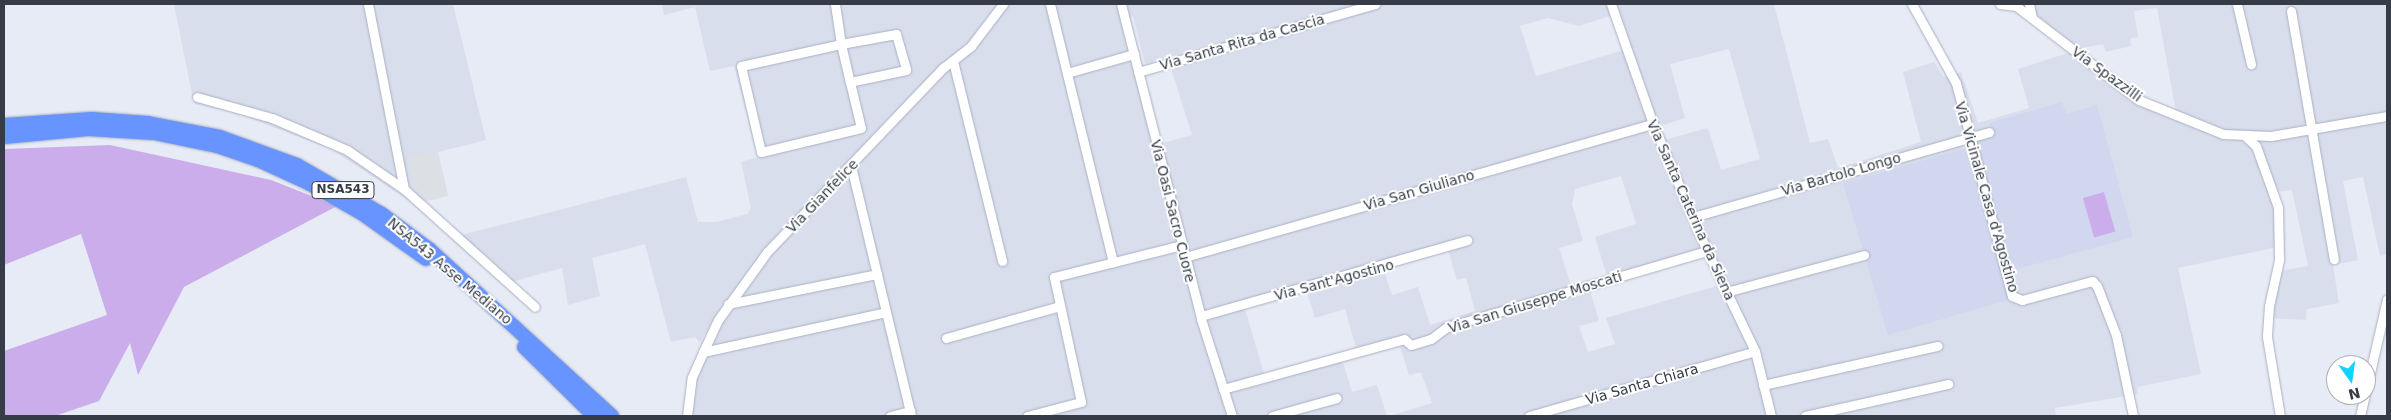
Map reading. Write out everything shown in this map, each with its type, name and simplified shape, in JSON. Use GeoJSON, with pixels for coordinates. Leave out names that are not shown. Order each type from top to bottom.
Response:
{"type":"FeatureCollection","features":[{"type":"Feature","properties":{"kind":"highway","name":"NSA543 Asse Mediano"},"geometry":{"type":"LineString","coordinates":[[4,125],[92,119],[148,122],[220,137],[297,165],[382,214],[460,275],[612,416]]}},
{"type":"Feature","properties":{"kind":"highway","name":"NSA543 Asse Mediano"},"geometry":{"type":"LineString","coordinates":[[4,137],[88,129],[154,133],[217,146],[258,160],[308,183],[363,214],[422,256],[526,348],[594,416]]}},
{"type":"Feature","properties":{"kind":"highway"},"geometry":{"type":"LineString","coordinates":[[540,348],[587,379]]}},
{"type":"Feature","properties":{"kind":"street"},"geometry":{"type":"LineString","coordinates":[[370,4],[404,189]]}},
{"type":"Feature","properties":{"kind":"street"},"geometry":{"type":"LineString","coordinates":[[834,4],[841,44],[850,82],[861,128],[761,152],[740,66],[841,44],[896,34],[906,70],[850,82]]}},
{"type":"Feature","properties":{"kind":"street","name":"Via Gianfelice"},"geometry":{"type":"LineString","coordinates":[[687,416],[692,377],[703,352],[728,304],[767,252],[953,60],[971,46],[1003,4]]}},
{"type":"Feature","properties":{"kind":"street"},"geometry":{"type":"LineString","coordinates":[[1050,4],[1113,262]]}},
{"type":"Feature","properties":{"kind":"street","name":"Via Oasi Sacro Cuore"},"geometry":{"type":"LineString","coordinates":[[1122,4],[1185,257],[1232,416]]}},
{"type":"Feature","properties":{"kind":"street","name":"Via Santa Rita da Cascia"},"geometry":{"type":"LineString","coordinates":[[1138,72],[1375,4]]}},
{"type":"Feature","properties":{"kind":"street","name":"Via Santa Caterina da Siena"},"geometry":{"type":"LineString","coordinates":[[1611,4],[1653,124],[1707,251],[1755,351],[1770,416]]}},
{"type":"Feature","properties":{"kind":"street","name":"Via Vicinale Casa d'Agostino"},"geometry":{"type":"LineString","coordinates":[[1912,4],[1956,84],[1968,137],[2012,296],[2022,300],[2092,281],[2097,286],[2116,335],[2133,416]]}},
{"type":"Feature","properties":{"kind":"street","name":"Via Spazzilli"},"geometry":{"type":"LineString","coordinates":[[2000,4],[2016,6],[2138,100],[2222,134],[2271,136],[2387,116]]}},
{"type":"Feature","properties":{"kind":"street"},"geometry":{"type":"LineString","coordinates":[[2029,4],[2032,18]]}},
{"type":"Feature","properties":{"kind":"street"},"geometry":{"type":"LineString","coordinates":[[2237,4],[2251,64]]}},
{"type":"Feature","properties":{"kind":"street"},"geometry":{"type":"LineString","coordinates":[[2291,11],[2310,130],[2334,259]]}},
{"type":"Feature","properties":{"kind":"street"},"geometry":{"type":"LineString","coordinates":[[1067,72],[1134,54]]}},
{"type":"Feature","properties":{"kind":"street"},"geometry":{"type":"LineString","coordinates":[[953,60],[1002,261]]}},
{"type":"Feature","properties":{"kind":"street"},"geometry":{"type":"LineString","coordinates":[[197,97],[272,118],[347,150],[404,189],[534,307]]}},
{"type":"Feature","properties":{"kind":"street","name":"Via San Giuliano"},"geometry":{"type":"LineString","coordinates":[[1185,257],[1653,124]]}},
{"type":"Feature","properties":{"kind":"street","name":"Via Bartolo Longo"},"geometry":{"type":"LineString","coordinates":[[1693,217],[1989,132]]}},
{"type":"Feature","properties":{"kind":"street"},"geometry":{"type":"LineString","coordinates":[[2244,135],[2256,146],[2278,208],[2279,260],[2269,306],[2267,337],[2280,416]]}},
{"type":"Feature","properties":{"kind":"street"},"geometry":{"type":"LineString","coordinates":[[852,166],[911,414],[890,416]]}},
{"type":"Feature","properties":{"kind":"street","name":"Via Sant'Agostino"},"geometry":{"type":"LineString","coordinates":[[1201,316],[1467,240]]}},
{"type":"Feature","properties":{"kind":"street"},"geometry":{"type":"LineString","coordinates":[[1027,416],[1081,402],[1054,277],[1182,245]]}},
{"type":"Feature","properties":{"kind":"street","name":"Via San Giuseppe Moscati"},"geometry":{"type":"LineString","coordinates":[[1224,389],[1404,340],[1411,345],[1431,339],[1447,327],[1707,251]]}},
{"type":"Feature","properties":{"kind":"street"},"geometry":{"type":"LineString","coordinates":[[1726,292],[1864,255]]}},
{"type":"Feature","properties":{"kind":"street"},"geometry":{"type":"LineString","coordinates":[[728,304],[877,274]]}},
{"type":"Feature","properties":{"kind":"street"},"geometry":{"type":"LineString","coordinates":[[2374,355],[2387,299]]}},
{"type":"Feature","properties":{"kind":"street"},"geometry":{"type":"LineString","coordinates":[[946,338],[1060,306]]}},
{"type":"Feature","properties":{"kind":"street"},"geometry":{"type":"LineString","coordinates":[[703,352],[886,312]]}},
{"type":"Feature","properties":{"kind":"street"},"geometry":{"type":"LineString","coordinates":[[1763,385],[1938,346]]}},
{"type":"Feature","properties":{"kind":"street","name":"Via Santa Chiara"},"geometry":{"type":"LineString","coordinates":[[1529,416],[1755,351]]}},
{"type":"Feature","properties":{"kind":"street"},"geometry":{"type":"LineString","coordinates":[[1805,416],[1948,384]]}},
{"type":"Feature","properties":{"kind":"street"},"geometry":{"type":"LineString","coordinates":[[1272,416],[1336,398]]}},
{"type":"Feature","properties":{"kind":"shaded area"},"geometry":{"type":"Polygon","coordinates":[[[174,4],[453,4],[486,140],[438,152],[448,196],[414,204],[331,149],[236,113],[194,104],[174,4]]]}},
{"type":"Feature","properties":{"kind":"shaded area"},"geometry":{"type":"Polygon","coordinates":[[[662,4],[999,4],[968,43],[883,125],[715,318],[700,342],[695,337],[671,342],[645,244],[592,258],[600,296],[568,305],[562,268],[503,284],[450,238],[686,177],[698,222],[717,222],[747,214],[751,208],[741,162],[758,157],[734,66],[710,71],[695,7],[664,15],[662,4]]]}},
{"type":"Feature","properties":{"kind":"shaded area"},"geometry":{"type":"Polygon","coordinates":[[[1006,4],[1119,4],[1229,416],[692,416],[696,380],[721,323],[772,254],[946,72],[974,50],[1006,4]]]}},
{"type":"Feature","properties":{"kind":"shaded area"},"geometry":{"type":"Polygon","coordinates":[[[1124,4],[1365,4],[1194,53],[1193,50],[1145,64],[1133,16],[1128,18],[1124,4]]]}},
{"type":"Feature","properties":{"kind":"shaded area"},"geometry":{"type":"Polygon","coordinates":[[[1383,4],[1609,4],[1613,15],[1579,26],[1548,18],[1520,26],[1536,76],[1624,50],[1706,255],[1609,283],[1595,237],[1636,224],[1621,176],[1575,189],[1572,204],[1583,241],[1559,248],[1571,285],[1587,280],[1599,321],[1579,326],[1588,352],[1615,344],[1606,318],[1720,285],[1752,349],[1768,416],[1389,416],[1432,403],[1421,372],[1409,375],[1399,343],[1358,355],[1345,309],[1315,318],[1307,292],[1245,309],[1264,374],[1340,352],[1352,392],[1377,385],[1387,416],[1235,416],[1204,319],[1159,144],[1192,135],[1170,65],[1383,4]],[[1448,250],[1384,271],[1392,295],[1418,287],[1430,325],[1475,311],[1466,278],[1457,280],[1448,250]]]}},
{"type":"Feature","properties":{"kind":"shaded area"},"geometry":{"type":"Polygon","coordinates":[[[1614,4],[1774,4],[1810,143],[1828,139],[1838,168],[1921,142],[1903,72],[1934,62],[1944,77],[1961,72],[1978,123],[2029,108],[2018,69],[2071,52],[2139,103],[2222,137],[2387,119],[2387,254],[2380,256],[2363,177],[2343,181],[2358,260],[2333,265],[2339,303],[2307,309],[2306,320],[2265,318],[2273,272],[2308,266],[2292,190],[2277,192],[2282,246],[2178,268],[2201,374],[2137,387],[2138,394],[2055,408],[2056,416],[1773,416],[1758,350],[1663,140],[1708,128],[1721,170],[1760,159],[1729,49],[1670,64],[1685,118],[1658,127],[1614,4]]]}},
{"type":"Feature","properties":{"kind":"shaded area"},"geometry":{"type":"Polygon","coordinates":[[[2012,4],[2387,4],[2387,114],[2271,134],[2223,132],[2176,112],[2157,8],[2134,11],[2138,37],[2130,39],[2131,46],[2106,52],[2103,44],[2076,49],[2012,4]]]}},
{"type":"Feature","properties":{"kind":"shaded area"},"geometry":{"type":"Polygon","coordinates":[[[2062,102],[2066,114],[2097,105],[2133,237],[2010,271],[2018,297],[1888,335],[1843,183],[1974,146],[1973,139],[1993,133],[1989,123],[2062,102]]]}},
{"type":"Feature","properties":{"kind":"shaded area"},"geometry":{"type":"Polygon","coordinates":[[[110,145],[271,180],[337,206],[184,287],[138,375],[130,343],[99,401],[55,416],[4,416],[4,351],[107,315],[81,234],[4,265],[4,149],[110,145]]]}},
{"type":"Feature","properties":{"kind":"shaded area"},"geometry":{"type":"Polygon","coordinates":[[[438,152],[448,196],[424,201],[414,191],[408,156],[438,152]]]}},
{"type":"Feature","properties":{"kind":"shaded area"},"geometry":{"type":"Polygon","coordinates":[[[2104,192],[2115,231],[2094,237],[2083,198],[2104,192]]]}}]}
